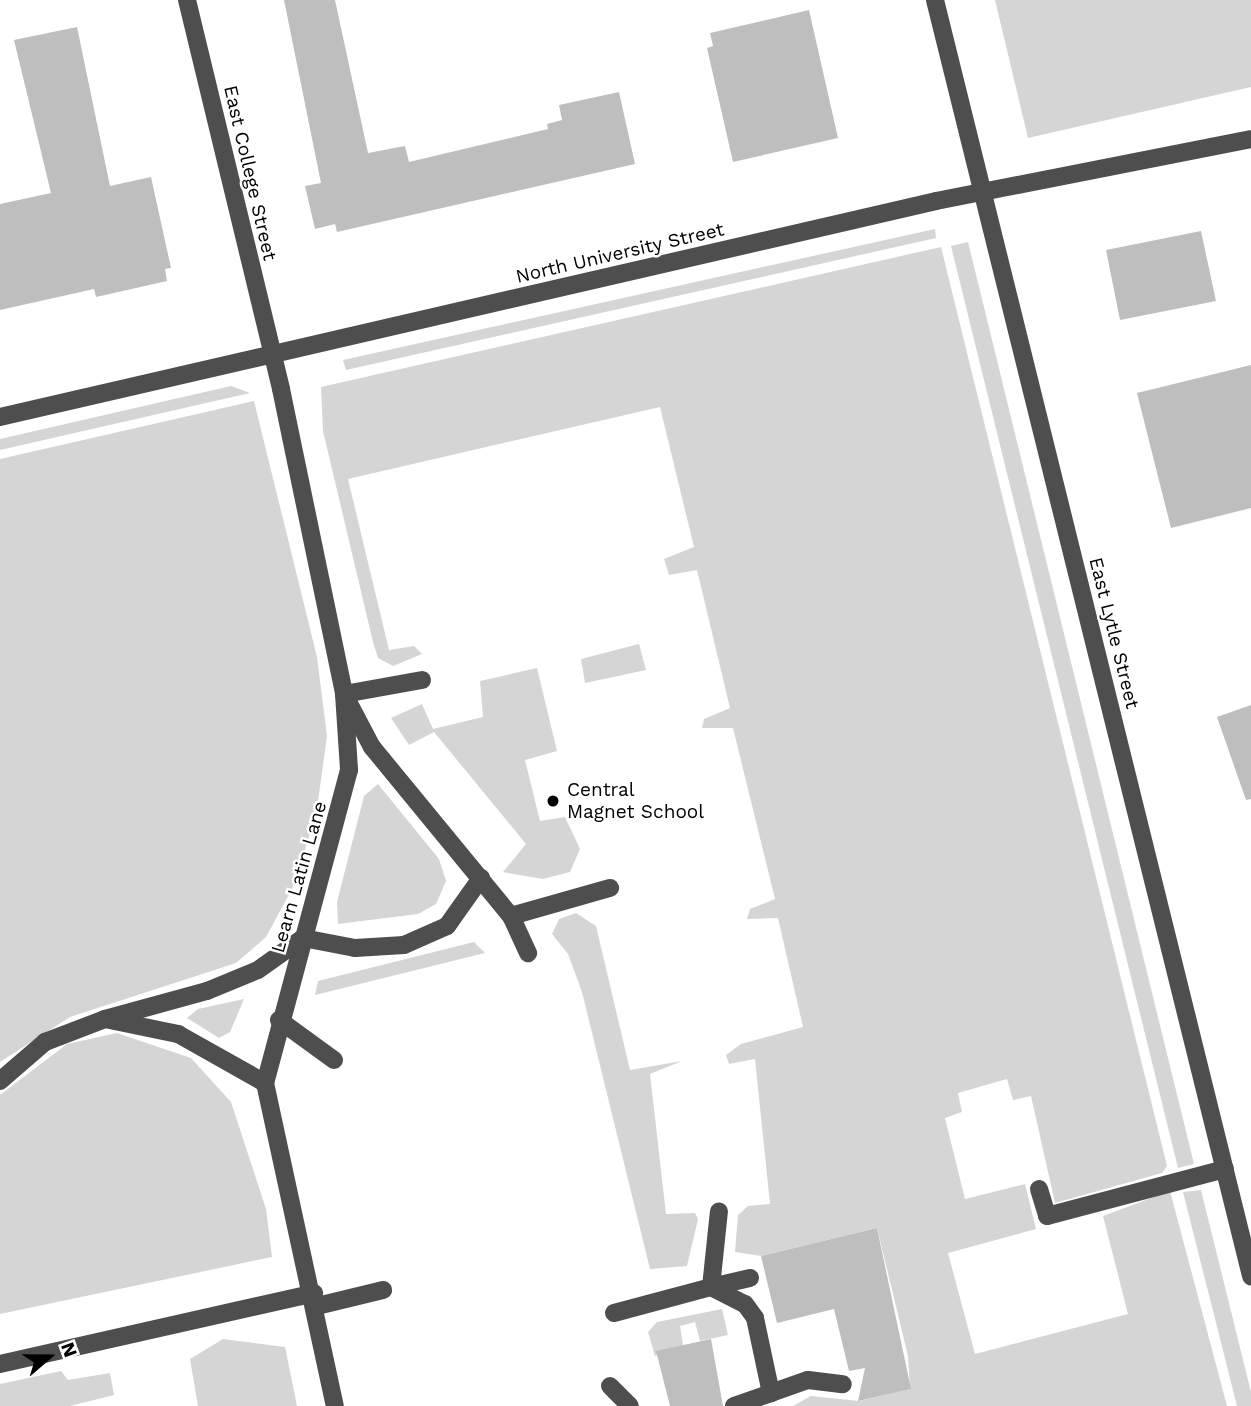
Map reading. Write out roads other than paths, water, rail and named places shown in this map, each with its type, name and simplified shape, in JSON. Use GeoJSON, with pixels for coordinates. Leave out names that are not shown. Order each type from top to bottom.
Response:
{"type":"FeatureCollection","features":[{"type":"Feature","properties":{"kind":"street","name":"East College Street"},"geometry":{"type":"LineString","coordinates":[[187,0],[272,357]]}},
{"type":"Feature","properties":{"kind":"street","name":"East Lytle Street"},"geometry":{"type":"LineString","coordinates":[[935,0],[1251,1276]]}},
{"type":"Feature","properties":{"kind":"street","name":"North University Street"},"geometry":{"type":"LineString","coordinates":[[0,417],[982,193],[1251,139]]}},
{"type":"Feature","properties":{"kind":"street","name":"Learn Latin Lane"},"geometry":{"type":"LineString","coordinates":[[272,357],[344,694],[349,770],[279,1020],[265,1083],[315,1299],[335,1406]]}},
{"type":"Feature","properties":{"kind":"street"},"geometry":{"type":"LineString","coordinates":[[422,680],[344,694],[372,747],[511,916],[528,953]]}},
{"type":"Feature","properties":{"kind":"street"},"geometry":{"type":"LineString","coordinates":[[0,1081],[45,1042],[106,1019],[207,991],[258,970],[303,938],[355,948],[404,945],[447,926],[481,878]]}},
{"type":"Feature","properties":{"kind":"street"},"geometry":{"type":"LineString","coordinates":[[511,916],[610,888]]}},
{"type":"Feature","properties":{"kind":"street"},"geometry":{"type":"LineString","coordinates":[[106,1019],[177,1034],[265,1083]]}},
{"type":"Feature","properties":{"kind":"street"},"geometry":{"type":"LineString","coordinates":[[279,1020],[334,1060]]}},
{"type":"Feature","properties":{"kind":"street"},"geometry":{"type":"LineString","coordinates":[[1039,1189],[1047,1216],[1225,1168]]}},
{"type":"Feature","properties":{"kind":"street"},"geometry":{"type":"LineString","coordinates":[[710,1287],[719,1211]]}},
{"type":"Feature","properties":{"kind":"street"},"geometry":{"type":"LineString","coordinates":[[614,1312],[750,1278]]}},
{"type":"Feature","properties":{"kind":"street"},"geometry":{"type":"LineString","coordinates":[[710,1287],[745,1304],[755,1318],[771,1393]]}},
{"type":"Feature","properties":{"kind":"street"},"geometry":{"type":"LineString","coordinates":[[0,1364],[315,1299],[383,1290]]}},
{"type":"Feature","properties":{"kind":"street"},"geometry":{"type":"LineString","coordinates":[[734,1406],[808,1380],[843,1384]]}},
{"type":"Feature","properties":{"kind":"street"},"geometry":{"type":"LineString","coordinates":[[610,1386],[630,1406]]}},
{"type":"Feature","properties":{"kind":"place","name":"Central Magnet School"},"geometry":{"type":"Point","coordinates":[553,801]}}]}
